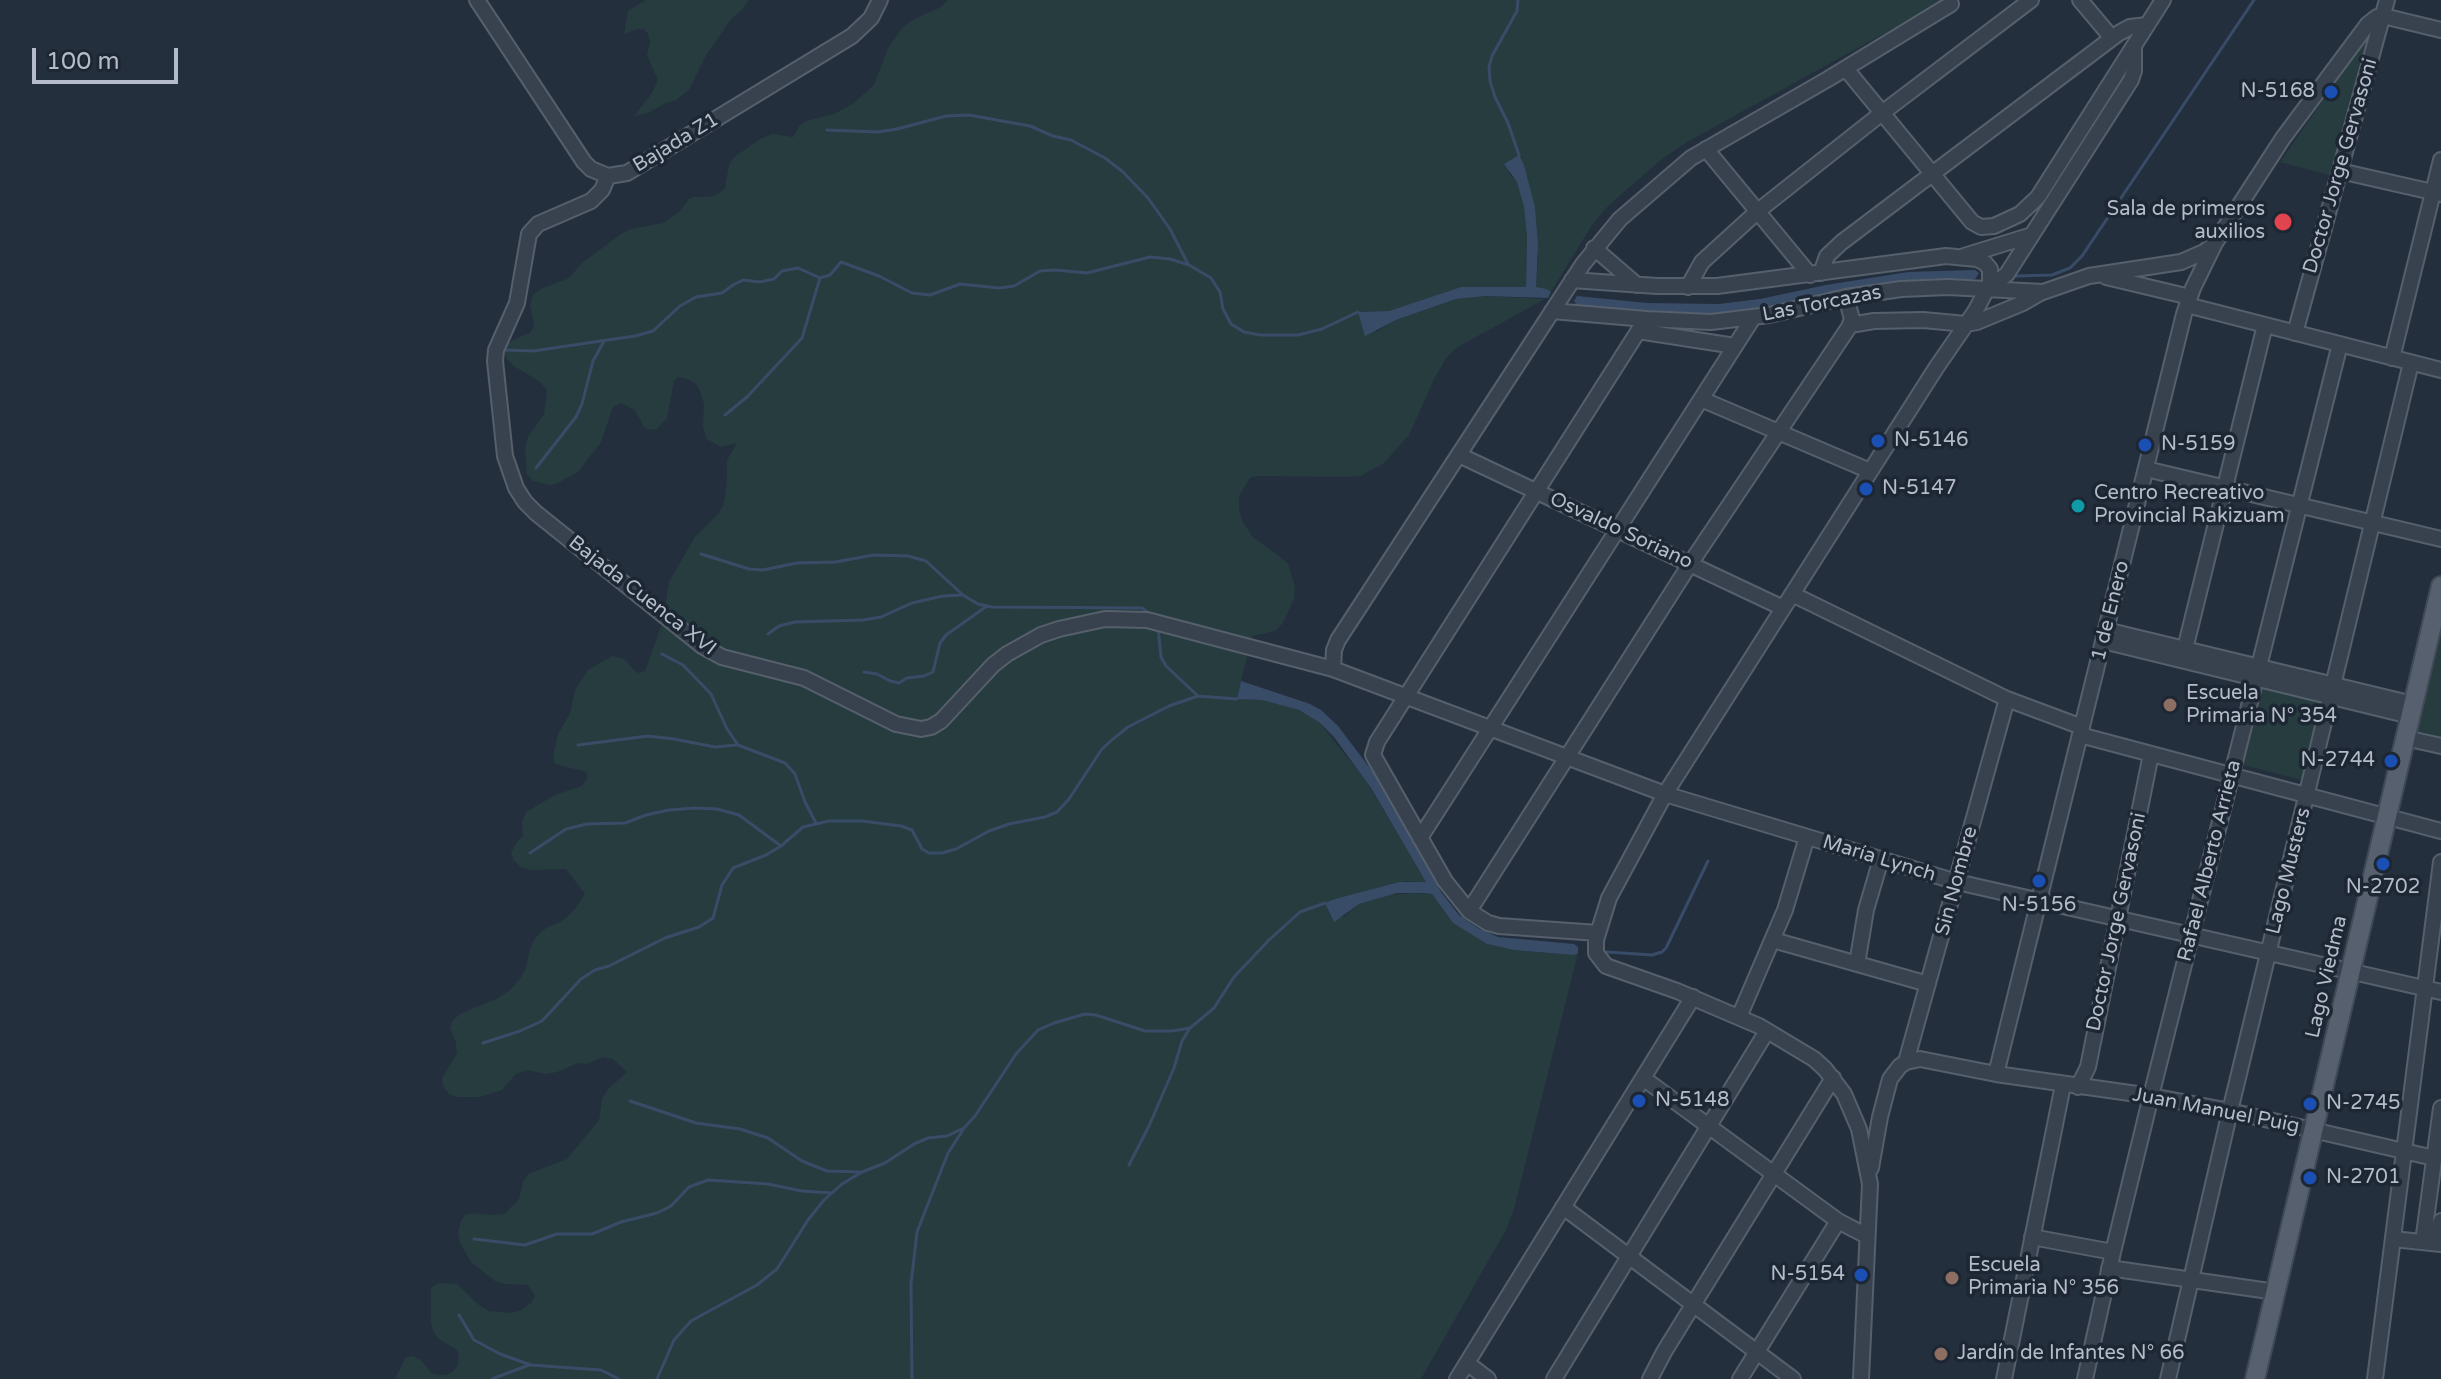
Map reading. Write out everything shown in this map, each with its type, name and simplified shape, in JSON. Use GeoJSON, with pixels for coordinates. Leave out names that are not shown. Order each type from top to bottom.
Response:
{"type":"FeatureCollection","features":[{"type":"Feature","properties":{"kind":"main road","name":"Lago Viedma"},"geometry":{"type":"LineString","coordinates":[[2255,1379],[2441,586]]}},
{"type":"Feature","properties":{"kind":"street","name":"Bajada Z1"},"geometry":{"type":"LineString","coordinates":[[477,0],[584,162],[591,169],[608,176],[627,173],[852,36],[871,18],[880,0]]}},
{"type":"Feature","properties":{"kind":"street"},"geometry":{"type":"LineString","coordinates":[[1688,287],[1702,262],[1758,211],[2031,0]]}},
{"type":"Feature","properties":{"kind":"street"},"geometry":{"type":"LineString","coordinates":[[1987,289],[2007,274],[2134,71],[2134,47],[2129,37],[2116,36],[2080,0]]}},
{"type":"Feature","properties":{"kind":"street"},"geometry":{"type":"LineString","coordinates":[[1846,69],[1976,225],[1994,226],[2020,214],[2045,188],[2163,0]]}},
{"type":"Feature","properties":{"kind":"street","name":"Doctor Jorge Gervasoni"},"geometry":{"type":"LineString","coordinates":[[2295,333],[2387,0]]}},
{"type":"Feature","properties":{"kind":"street"},"geometry":{"type":"LineString","coordinates":[[1333,669],[1338,640],[1594,248],[1636,203],[1691,158],[1846,69],[1951,4]]}},
{"type":"Feature","properties":{"kind":"street"},"geometry":{"type":"LineString","coordinates":[[2383,16],[2441,30]]}},
{"type":"Feature","properties":{"kind":"street","name":"1 de Enero"},"geometry":{"type":"LineString","coordinates":[[1996,1074],[2188,301],[2215,243],[2283,138],[2368,24],[2383,16]]}},
{"type":"Feature","properties":{"kind":"street"},"geometry":{"type":"LineString","coordinates":[[1816,274],[1836,247],[2116,36],[2130,27],[2147,25]]}},
{"type":"Feature","properties":{"kind":"street"},"geometry":{"type":"LineString","coordinates":[[1706,149],[1816,274]]}},
{"type":"Feature","properties":{"kind":"street"},"geometry":{"type":"LineString","coordinates":[[2392,358],[2437,194],[2441,160]]}},
{"type":"Feature","properties":{"kind":"street"},"geometry":{"type":"LineString","coordinates":[[2340,171],[2437,194]]}},
{"type":"Feature","properties":{"kind":"street","name":"Bajada Cuenca XVI"},"geometry":{"type":"LineString","coordinates":[[608,176],[602,190],[591,201],[538,224],[529,234],[517,303],[496,350],[505,456],[516,488],[536,513],[702,646],[739,663],[804,678],[896,724],[921,729],[941,721],[993,665],[1024,644],[1059,629],[1105,619],[1147,620],[1333,669]]}},
{"type":"Feature","properties":{"kind":"street"},"geometry":{"type":"LineString","coordinates":[[1961,256],[2032,235]]}},
{"type":"Feature","properties":{"kind":"street","name":"Las Torcazas"},"geometry":{"type":"LineString","coordinates":[[1552,311],[1642,325],[1753,318],[1846,297],[1924,287],[2043,292],[2089,276],[2181,262],[2204,252],[2215,243]]}},
{"type":"Feature","properties":{"kind":"street"},"geometry":{"type":"LineString","coordinates":[[1594,248],[1637,285]]}},
{"type":"Feature","properties":{"kind":"street"},"geometry":{"type":"LineString","coordinates":[[1572,280],[1717,286],[1935,257],[1961,256],[1988,265],[1991,278],[1987,289],[1966,324],[1665,794],[1609,898],[1598,933],[1596,953],[1606,966],[1693,997],[1767,1031],[1814,1059],[1833,1078],[1852,1110],[1865,1153],[1870,1184],[1861,1379]]}},
{"type":"Feature","properties":{"kind":"street","name":"Las Torcazas"},"geometry":{"type":"LineString","coordinates":[[2089,276],[2117,279],[2265,325],[2441,370]]}},
{"type":"Feature","properties":{"kind":"street"},"geometry":{"type":"LineString","coordinates":[[1850,325],[1923,320],[1966,324],[2023,303],[2043,292]]}},
{"type":"Feature","properties":{"kind":"street"},"geometry":{"type":"LineString","coordinates":[[1469,911],[1690,564],[1850,325],[1852,319],[1846,297]]}},
{"type":"Feature","properties":{"kind":"street"},"geometry":{"type":"LineString","coordinates":[[1420,838],[1753,318]]}},
{"type":"Feature","properties":{"kind":"street"},"geometry":{"type":"LineString","coordinates":[[1598,933],[1499,926],[1469,911],[1452,892],[1373,755],[1377,742],[1642,325],[1735,346]]}},
{"type":"Feature","properties":{"kind":"street"},"geometry":{"type":"LineString","coordinates":[[2185,649],[2265,325]]}},
{"type":"Feature","properties":{"kind":"street","name":"Rafael Alberto Arrieta"},"geometry":{"type":"LineString","coordinates":[[2085,1379],[2151,1096],[2340,344]]}},
{"type":"Feature","properties":{"kind":"street","name":"Lago Musters"},"geometry":{"type":"LineString","coordinates":[[2168,1379],[2411,363]]}},
{"type":"Feature","properties":{"kind":"street"},"geometry":{"type":"LineString","coordinates":[[1701,399],[1870,471]]}},
{"type":"Feature","properties":{"kind":"street","name":"Osvaldo Soriano"},"geometry":{"type":"LineString","coordinates":[[1459,455],[1783,608]]}},
{"type":"Feature","properties":{"kind":"street"},"geometry":{"type":"LineString","coordinates":[[2146,469],[2441,539]]}},
{"type":"Feature","properties":{"kind":"street"},"geometry":{"type":"LineString","coordinates":[[1792,594],[2007,699],[2081,731],[2151,754],[2441,831]]}},
{"type":"Feature","properties":{"kind":"street"},"geometry":{"type":"LineString","coordinates":[[2104,636],[2185,649],[2258,673]]}},
{"type":"Feature","properties":{"kind":"street"},"geometry":{"type":"LineString","coordinates":[[2104,636],[2412,710]]}},
{"type":"Feature","properties":{"kind":"street","name":"María Lynch"},"geometry":{"type":"LineString","coordinates":[[1333,669],[1665,794],[1957,882],[2441,992]]}},
{"type":"Feature","properties":{"kind":"street","name":"Sin Nombre"},"geometry":{"type":"LineString","coordinates":[[1870,1184],[1876,1135],[1887,1087],[1894,1072],[1906,1062],[2007,699]]}},
{"type":"Feature","properties":{"kind":"street"},"geometry":{"type":"LineString","coordinates":[[2405,738],[2441,746]]}},
{"type":"Feature","properties":{"kind":"street","name":"Doctor Jorge Gervasoni"},"geometry":{"type":"LineString","coordinates":[[2004,1379],[2032,1237],[2070,1086],[2088,1067],[2151,754]]}},
{"type":"Feature","properties":{"kind":"street"},"geometry":{"type":"LineString","coordinates":[[1739,1017],[1785,910],[1807,837]]}},
{"type":"Feature","properties":{"kind":"street"},"geometry":{"type":"LineString","coordinates":[[1857,964],[1866,910],[1881,859]]}},
{"type":"Feature","properties":{"kind":"street"},"geometry":{"type":"LineString","coordinates":[[2375,1379],[2441,862]]}},
{"type":"Feature","properties":{"kind":"street"},"geometry":{"type":"LineString","coordinates":[[1773,940],[1928,984]]}},
{"type":"Feature","properties":{"kind":"street"},"geometry":{"type":"LineString","coordinates":[[1457,1379],[1693,997]]}},
{"type":"Feature","properties":{"kind":"street"},"geometry":{"type":"LineString","coordinates":[[1554,1379],[1767,1031]]}},
{"type":"Feature","properties":{"kind":"street"},"geometry":{"type":"LineString","coordinates":[[1906,1062],[1927,1060],[1996,1074]]}},
{"type":"Feature","properties":{"kind":"street","name":"Juan Manuel Puig"},"geometry":{"type":"LineString","coordinates":[[1996,1074],[2151,1096],[2230,1111],[2434,1158]]}},
{"type":"Feature","properties":{"kind":"street"},"geometry":{"type":"LineString","coordinates":[[1643,1078],[1838,1221],[1867,1236]]}},
{"type":"Feature","properties":{"kind":"street"},"geometry":{"type":"LineString","coordinates":[[1650,1379],[1833,1078]]}},
{"type":"Feature","properties":{"kind":"street"},"geometry":{"type":"LineString","coordinates":[[2432,1243],[2434,1158],[2441,1108]]}},
{"type":"Feature","properties":{"kind":"street"},"geometry":{"type":"LineString","coordinates":[[1563,1207],[1793,1379]]}},
{"type":"Feature","properties":{"kind":"street"},"geometry":{"type":"LineString","coordinates":[[1740,1379],[1838,1221]]}},
{"type":"Feature","properties":{"kind":"street"},"geometry":{"type":"LineString","coordinates":[[2432,1243],[2441,1221]]}},
{"type":"Feature","properties":{"kind":"street"},"geometry":{"type":"LineString","coordinates":[[2032,1237],[2113,1252]]}},
{"type":"Feature","properties":{"kind":"street"},"geometry":{"type":"LineString","coordinates":[[2393,1239],[2432,1243]]}},
{"type":"Feature","properties":{"kind":"street"},"geometry":{"type":"LineString","coordinates":[[2109,1268],[2276,1292]]}},
{"type":"Feature","properties":{"kind":"street"},"geometry":{"type":"LineString","coordinates":[[1467,1363],[1488,1379]]}},
{"type":"Feature","properties":{"kind":"green space"},"geometry":{"type":"Polygon","coordinates":[[[646,0],[749,0],[731,19],[705,57],[689,90],[676,100],[634,116],[658,80],[647,55],[648,34],[644,29],[637,29],[624,34],[628,11],[646,0]]]}},
{"type":"Feature","properties":{"kind":"green space"},"geometry":{"type":"Polygon","coordinates":[[[948,0],[1945,0],[1687,142],[1662,159],[1609,205],[1592,225],[1551,292],[1536,287],[1536,218],[1524,165],[1508,172],[1517,182],[1524,207],[1526,287],[1461,287],[1389,311],[1358,312],[1376,332],[1396,320],[1456,299],[1485,296],[1545,299],[1456,348],[1435,377],[1409,435],[1383,464],[1360,476],[1250,478],[1239,496],[1243,522],[1252,536],[1288,563],[1295,587],[1294,599],[1283,623],[1275,631],[1252,636],[1237,698],[1287,706],[1319,722],[1364,778],[1427,883],[1407,881],[1390,884],[1325,903],[1344,917],[1359,904],[1389,895],[1432,894],[1453,923],[1487,944],[1514,950],[1578,953],[1514,1209],[1506,1230],[1421,1379],[395,1379],[405,1358],[413,1356],[421,1360],[431,1373],[438,1375],[454,1371],[458,1364],[457,1350],[439,1339],[431,1323],[431,1288],[438,1283],[457,1284],[489,1311],[511,1313],[531,1303],[535,1296],[528,1285],[495,1281],[471,1262],[460,1243],[458,1232],[461,1221],[471,1213],[504,1214],[519,1199],[528,1174],[567,1159],[599,1120],[602,1099],[609,1088],[627,1072],[613,1059],[603,1057],[546,1074],[527,1070],[516,1074],[502,1090],[479,1097],[449,1094],[442,1078],[457,1053],[450,1028],[452,1021],[460,1014],[510,990],[526,968],[536,937],[546,928],[562,921],[585,894],[566,869],[531,870],[521,867],[511,853],[523,836],[522,822],[526,812],[555,795],[582,786],[587,779],[587,772],[555,764],[553,756],[558,734],[570,713],[575,690],[588,670],[612,656],[624,659],[637,673],[645,671],[663,621],[669,582],[695,537],[719,513],[724,503],[727,460],[737,443],[721,447],[707,439],[700,391],[696,384],[678,377],[674,381],[667,418],[657,429],[644,427],[635,410],[621,403],[613,407],[601,442],[578,472],[556,484],[533,481],[527,474],[525,449],[528,437],[544,414],[547,390],[539,381],[514,366],[503,350],[507,343],[531,332],[534,324],[530,305],[533,295],[569,278],[582,263],[621,234],[663,223],[680,211],[689,199],[718,194],[725,188],[733,158],[760,139],[772,134],[793,137],[806,121],[834,114],[854,103],[874,85],[888,48],[903,27],[948,0]]]}},
{"type":"Feature","properties":{"kind":"green space"},"geometry":{"type":"Polygon","coordinates":[[[2372,30],[2333,176],[2280,162],[2372,30]]]}},
{"type":"Feature","properties":{"kind":"green space"},"geometry":{"type":"Polygon","coordinates":[[[2441,616],[2441,740],[2413,733],[2441,616]]]}},
{"type":"Feature","properties":{"kind":"green space"},"geometry":{"type":"Polygon","coordinates":[[[2262,683],[2324,698],[2302,780],[2243,765],[2262,683]]]}},
{"type":"Feature","properties":{"kind":"water"},"geometry":{"type":"Polygon","coordinates":[[[1519,155],[1535,207],[1538,245],[1536,287],[1551,292],[1548,298],[1485,296],[1456,299],[1396,320],[1365,336],[1358,312],[1389,311],[1461,287],[1526,287],[1524,207],[1517,182],[1504,164],[1519,155]]]}},
{"type":"Feature","properties":{"kind":"water"},"geometry":{"type":"Polygon","coordinates":[[[1975,270],[1979,273],[1975,279],[1918,282],[1718,314],[1601,309],[1574,301],[1577,296],[1647,303],[1719,304],[1908,272],[1975,270]]]}},
{"type":"Feature","properties":{"kind":"water"},"geometry":{"type":"Polygon","coordinates":[[[1241,681],[1310,704],[1338,726],[1382,784],[1441,892],[1459,915],[1498,937],[1574,944],[1578,947],[1578,953],[1514,950],[1487,944],[1453,923],[1432,894],[1397,893],[1359,904],[1334,922],[1325,903],[1399,882],[1426,882],[1371,788],[1334,737],[1319,722],[1299,710],[1262,700],[1237,699],[1241,681]]]}},
{"type":"Feature","properties":{"kind":"waterway"},"geometry":{"type":"LineString","coordinates":[[1518,0],[1517,11],[1489,67],[1495,97],[1519,155]]}},
{"type":"Feature","properties":{"kind":"waterway"},"geometry":{"type":"LineString","coordinates":[[2016,276],[2052,275],[2070,268],[2082,256],[2254,0]]}},
{"type":"Feature","properties":{"kind":"waterway"},"geometry":{"type":"LineString","coordinates":[[827,130],[878,132],[946,116],[969,115],[1030,126],[1071,140],[1105,158],[1148,198],[1170,229],[1188,264]]}},
{"type":"Feature","properties":{"kind":"waterway"},"geometry":{"type":"LineString","coordinates":[[503,350],[533,351],[635,336],[653,331],[680,306],[696,297],[722,293],[743,280],[760,282],[774,279],[782,271],[798,268],[820,278],[830,275],[841,262],[912,293],[930,295],[960,284],[999,288],[1014,286],[1040,271],[1087,273],[1150,257],[1189,265],[1211,278],[1220,292],[1223,309],[1231,324],[1244,332],[1298,335],[1322,329],[1358,312]]}},
{"type":"Feature","properties":{"kind":"waterway"},"geometry":{"type":"LineString","coordinates":[[725,415],[747,397],[802,338],[820,278]]}},
{"type":"Feature","properties":{"kind":"waterway"},"geometry":{"type":"LineString","coordinates":[[536,468],[576,417],[593,361],[603,343]]}},
{"type":"Feature","properties":{"kind":"waterway"},"geometry":{"type":"LineString","coordinates":[[701,554],[749,569],[763,570],[874,555],[908,556],[926,561],[963,595],[978,604],[992,607],[1142,608],[1153,616]]}},
{"type":"Feature","properties":{"kind":"waterway"},"geometry":{"type":"LineString","coordinates":[[768,634],[779,626],[795,622],[863,620],[881,617],[912,603],[961,595]]}},
{"type":"Feature","properties":{"kind":"waterway"},"geometry":{"type":"LineString","coordinates":[[864,672],[899,683],[933,672],[940,643],[946,635],[987,606]]}},
{"type":"Feature","properties":{"kind":"waterway"},"geometry":{"type":"LineString","coordinates":[[1158,627],[1161,657],[1166,666],[1198,696]]}},
{"type":"Feature","properties":{"kind":"waterway"},"geometry":{"type":"LineString","coordinates":[[662,654],[683,665],[711,694],[738,745],[785,763],[795,774],[816,823]]}},
{"type":"Feature","properties":{"kind":"waterway"},"geometry":{"type":"LineString","coordinates":[[483,1043],[542,1021],[581,979],[595,970],[665,938],[699,927],[713,918],[722,885],[733,868],[766,855],[803,827],[829,821],[901,826],[912,830],[922,849],[929,853],[956,849],[989,831],[1057,812],[1102,749],[1128,727],[1169,706],[1198,696],[1237,699]]}},
{"type":"Feature","properties":{"kind":"waterway"},"geometry":{"type":"LineString","coordinates":[[578,745],[648,736],[715,747],[736,745]]}},
{"type":"Feature","properties":{"kind":"waterway"},"geometry":{"type":"LineString","coordinates":[[530,853],[566,829],[587,824],[625,823],[669,810],[695,808],[717,809],[739,815],[781,846]]}},
{"type":"Feature","properties":{"kind":"waterway"},"geometry":{"type":"LineString","coordinates":[[1607,952],[1652,955],[1662,952],[1708,861]]}},
{"type":"Feature","properties":{"kind":"waterway"},"geometry":{"type":"LineString","coordinates":[[1129,1165],[1149,1126],[1190,1028],[1214,1008],[1234,977],[1269,940],[1300,912],[1325,903]]}},
{"type":"Feature","properties":{"kind":"waterway"},"geometry":{"type":"LineString","coordinates":[[657,1379],[674,1340],[691,1321],[757,1285],[777,1269],[808,1220],[842,1184],[885,1163],[914,1144],[928,1138],[947,1136],[964,1128],[1016,1054],[1038,1030],[1085,1014],[1145,1031],[1190,1028]]}},
{"type":"Feature","properties":{"kind":"waterway"},"geometry":{"type":"LineString","coordinates":[[630,1101],[696,1123],[740,1129],[768,1138],[802,1161],[827,1171],[860,1172]]}},
{"type":"Feature","properties":{"kind":"waterway"},"geometry":{"type":"LineString","coordinates":[[912,1379],[911,1284],[917,1232],[948,1153],[963,1130]]}},
{"type":"Feature","properties":{"kind":"waterway"},"geometry":{"type":"LineString","coordinates":[[474,1239],[525,1245],[557,1234],[592,1234],[621,1222],[657,1213],[671,1206],[689,1187],[708,1180],[832,1193]]}},
{"type":"Feature","properties":{"kind":"waterway"},"geometry":{"type":"LineString","coordinates":[[459,1315],[474,1340],[500,1354],[531,1365],[601,1370],[619,1379]]}},
{"type":"Feature","properties":{"kind":"waterway"},"geometry":{"type":"LineString","coordinates":[[492,1379],[529,1365]]}},
{"type":"Feature","properties":{"kind":"place","name":"N-5168"},"geometry":{"type":"Point","coordinates":[2331,92]}},
{"type":"Feature","properties":{"kind":"place","name":"Sala de primeros auxilios"},"geometry":{"type":"Point","coordinates":[2283,222]}},
{"type":"Feature","properties":{"kind":"place","name":"N-5146"},"geometry":{"type":"Point","coordinates":[1878,441]}},
{"type":"Feature","properties":{"kind":"place","name":"N-5159"},"geometry":{"type":"Point","coordinates":[2145,445]}},
{"type":"Feature","properties":{"kind":"place","name":"N-5147"},"geometry":{"type":"Point","coordinates":[1866,489]}},
{"type":"Feature","properties":{"kind":"place","name":"Centro Recreativo Provincial Rakizuam"},"geometry":{"type":"Point","coordinates":[2078,506]}},
{"type":"Feature","properties":{"kind":"place","name":"Escuela Primaria N° 354"},"geometry":{"type":"Point","coordinates":[2170,705]}},
{"type":"Feature","properties":{"kind":"place","name":"N-2744"},"geometry":{"type":"Point","coordinates":[2391,761]}},
{"type":"Feature","properties":{"kind":"place","name":"N-2702"},"geometry":{"type":"Point","coordinates":[2383,864]}},
{"type":"Feature","properties":{"kind":"place","name":"N-5156"},"geometry":{"type":"Point","coordinates":[2039,881]}},
{"type":"Feature","properties":{"kind":"place","name":"N-5148"},"geometry":{"type":"Point","coordinates":[1639,1101]}},
{"type":"Feature","properties":{"kind":"place","name":"N-2745"},"geometry":{"type":"Point","coordinates":[2310,1104]}},
{"type":"Feature","properties":{"kind":"place","name":"N-2701"},"geometry":{"type":"Point","coordinates":[2310,1178]}},
{"type":"Feature","properties":{"kind":"place","name":"N-5154"},"geometry":{"type":"Point","coordinates":[1861,1275]}},
{"type":"Feature","properties":{"kind":"place","name":"Escuela Primaria N° 356"},"geometry":{"type":"Point","coordinates":[1952,1278]}},
{"type":"Feature","properties":{"kind":"place","name":"Jardín de Infantes N° 66"},"geometry":{"type":"Point","coordinates":[1941,1354]}}]}
